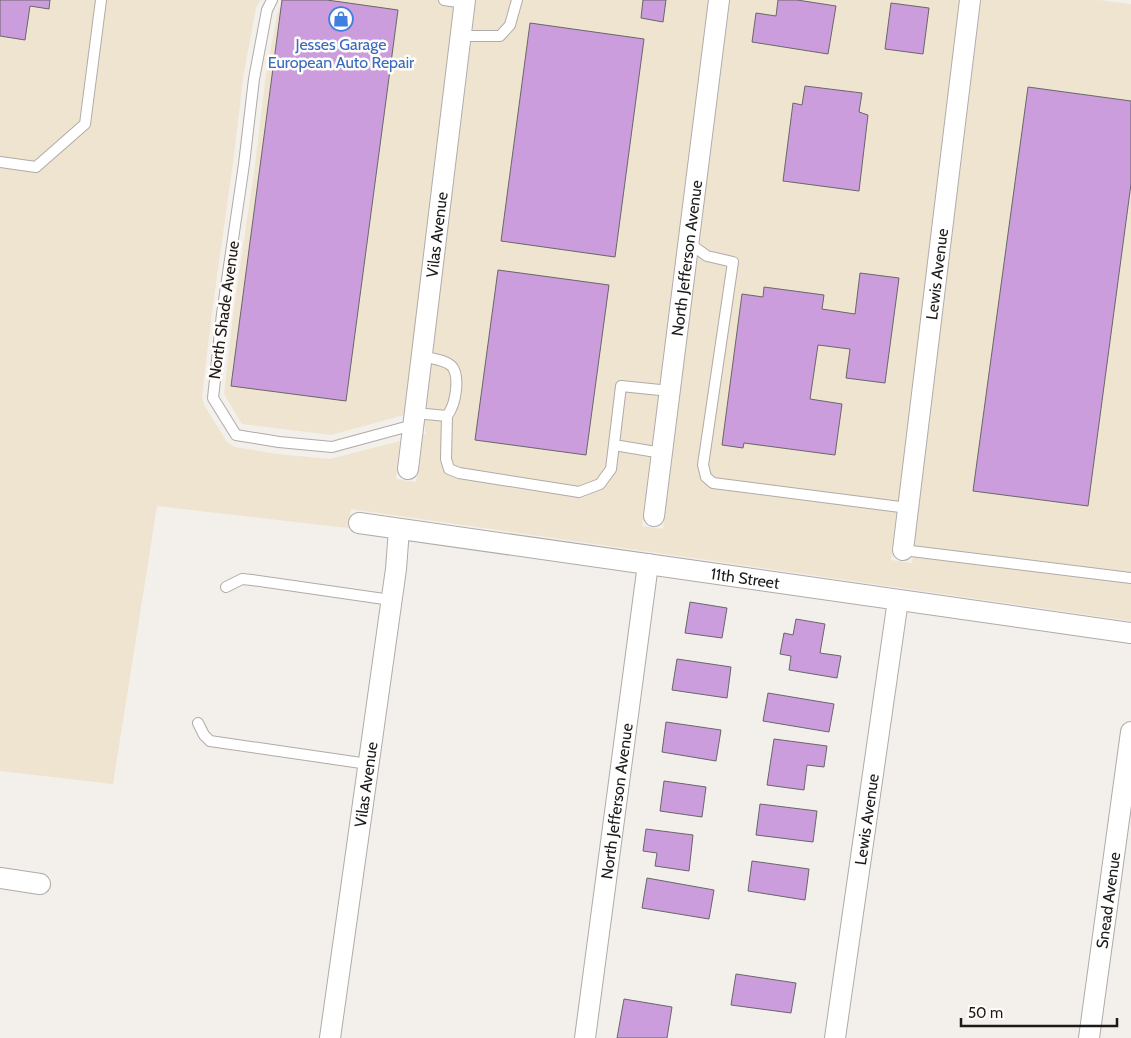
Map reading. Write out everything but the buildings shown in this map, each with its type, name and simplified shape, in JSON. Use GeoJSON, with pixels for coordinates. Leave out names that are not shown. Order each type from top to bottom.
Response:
{"type":"FeatureCollection","features":[{"type":"Feature","properties":{"kind":"street","name":"North Jefferson Avenue"},"geometry":{"type":"LineString","coordinates":[[654,516],[719,0]]}},
{"type":"Feature","properties":{"kind":"street","name":"Lewis Avenue"},"geometry":{"type":"LineString","coordinates":[[903,550],[970,0]]}},
{"type":"Feature","properties":{"kind":"street","name":"Vilas Avenue"},"geometry":{"type":"LineString","coordinates":[[408,469],[465,2]]}},
{"type":"Feature","properties":{"kind":"street","name":"11th Street"},"geometry":{"type":"LineString","coordinates":[[359,523],[1131,633]]}},
{"type":"Feature","properties":{"kind":"street","name":"Vilas Avenue"},"geometry":{"type":"LineString","coordinates":[[330,1038],[391,600],[399,529]]}},
{"type":"Feature","properties":{"kind":"street","name":"North Jefferson Avenue"},"geometry":{"type":"LineString","coordinates":[[584,1038],[648,564]]}},
{"type":"Feature","properties":{"kind":"street","name":"Lewis Avenue"},"geometry":{"type":"LineString","coordinates":[[835,1038],[898,600]]}},
{"type":"Feature","properties":{"kind":"street","name":"Snead Avenue"},"geometry":{"type":"LineString","coordinates":[[1089,1038],[1131,732]]}},
{"type":"Feature","properties":{"kind":"street"},"geometry":{"type":"LineString","coordinates":[[0,878],[40,884]]}},
{"type":"Feature","properties":{"kind":"lane"},"geometry":{"type":"LineString","coordinates":[[0,162],[36,167],[86,124],[101,0]]}},
{"type":"Feature","properties":{"kind":"lane","name":"North Shade Avenue"},"geometry":{"type":"LineString","coordinates":[[272,0],[267,10],[254,79],[213,398],[236,435],[279,442],[332,447],[414,419]]}},
{"type":"Feature","properties":{"kind":"lane"},"geometry":{"type":"LineString","coordinates":[[444,0],[465,2]]}},
{"type":"Feature","properties":{"kind":"lane"},"geometry":{"type":"LineString","coordinates":[[461,36],[500,36],[510,25],[517,0]]}},
{"type":"Feature","properties":{"kind":"lane"},"geometry":{"type":"LineString","coordinates":[[689,243],[707,256],[733,262],[703,465],[706,477],[713,483],[908,508]]}},
{"type":"Feature","properties":{"kind":"lane"},"geometry":{"type":"LineString","coordinates":[[422,356],[445,362],[453,367],[457,376],[453,408],[447,416],[446,459],[449,469],[459,473],[579,492],[600,484],[611,469],[621,386],[670,391]]}},
{"type":"Feature","properties":{"kind":"lane"},"geometry":{"type":"LineString","coordinates":[[414,419],[447,416]]}},
{"type":"Feature","properties":{"kind":"lane"},"geometry":{"type":"LineString","coordinates":[[614,445],[662,453]]}},
{"type":"Feature","properties":{"kind":"lane"},"geometry":{"type":"LineString","coordinates":[[903,550],[1131,578]]}},
{"type":"Feature","properties":{"kind":"lane"},"geometry":{"type":"LineString","coordinates":[[226,587],[242,580],[252,580],[391,600]]}},
{"type":"Feature","properties":{"kind":"lane"},"geometry":{"type":"LineString","coordinates":[[198,723],[204,735],[210,741],[368,764]]}},
{"type":"Feature","properties":{"kind":"shaded area"},"geometry":{"type":"Polygon","coordinates":[[[0,0],[260,0],[256,8],[243,78],[212,312],[202,396],[204,405],[227,442],[234,447],[277,454],[330,459],[400,441],[396,479],[416,482],[423,435],[426,434],[424,424],[476,0],[708,0],[642,526],[663,529],[730,0],[959,0],[891,560],[912,563],[981,0],[1099,0],[1131,4],[1131,621],[351,509],[348,528],[157,506],[113,784],[0,771],[0,0]]]}},
{"type":"Feature","properties":{"kind":"shaded area"},"geometry":{"type":"Polygon","coordinates":[[[284,0],[454,0],[404,415],[331,435],[242,424],[224,394],[265,81],[277,14],[284,0]]]}},
{"type":"Feature","properties":{"kind":"place","name":"Jesses Garage European Auto Repair"},"geometry":{"type":"Point","coordinates":[341,19]}}]}
